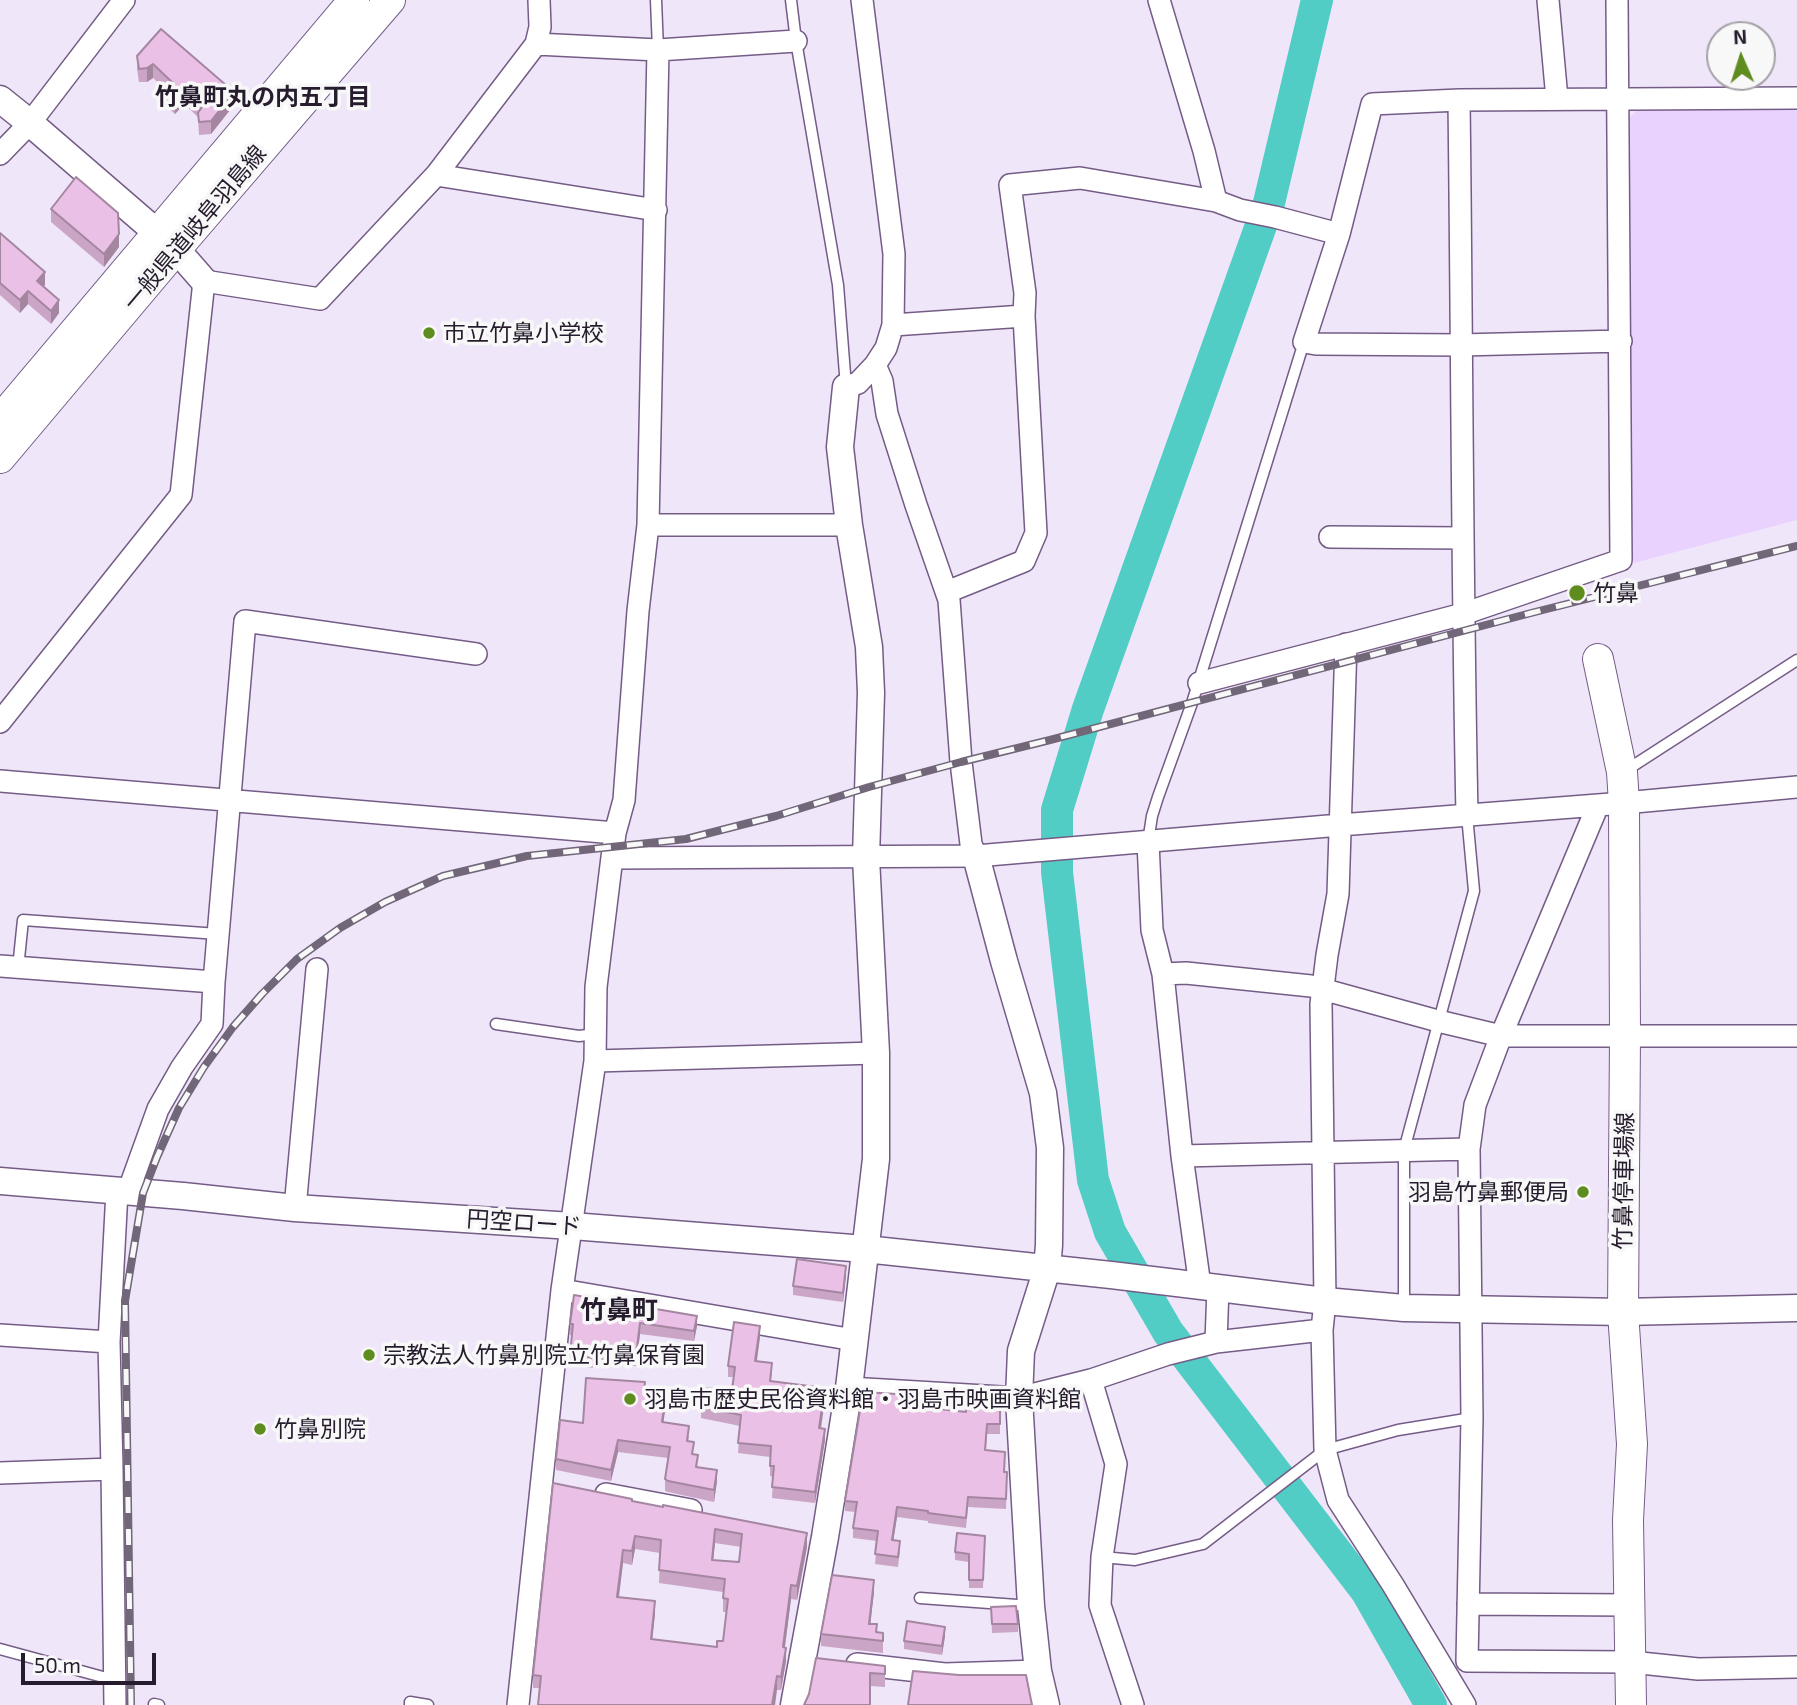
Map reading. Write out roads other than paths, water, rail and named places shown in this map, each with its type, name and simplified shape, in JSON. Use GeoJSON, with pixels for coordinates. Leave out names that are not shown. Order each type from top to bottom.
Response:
{"type":"FeatureCollection","features":[{"type":"Feature","properties":{"kind":"main road","name":"一般県道岐阜羽島線"},"geometry":{"type":"LineString","coordinates":[[0,458],[354,0]]}},
{"type":"Feature","properties":{"kind":"main road","name":"一般県道岐阜羽島線"},"geometry":{"type":"LineString","coordinates":[[0,420],[390,0]]}},
{"type":"Feature","properties":{"kind":"main road","name":"竹鼻停車場線"},"geometry":{"type":"LineString","coordinates":[[1598,659],[1622,772],[1611,804],[1625,1036],[1623,1312],[1632,1444],[1628,1520],[1631,1705]]}},
{"type":"Feature","properties":{"kind":"street"},"geometry":{"type":"LineString","coordinates":[[0,154],[30,123],[124,0]]}},
{"type":"Feature","properties":{"kind":"street"},"geometry":{"type":"LineString","coordinates":[[0,99],[167,241],[204,281],[320,299],[436,175],[536,44],[540,27],[539,0]]}},
{"type":"Feature","properties":{"kind":"street"},"geometry":{"type":"LineString","coordinates":[[794,1705],[825,1660],[819,1536],[849,1388],[876,1158],[876,1053],[866,858],[871,692],[869,647],[849,525],[840,447],[846,387],[858,383],[875,365],[886,348],[893,325],[894,254],[862,0]]}},
{"type":"Feature","properties":{"kind":"street"},"geometry":{"type":"LineString","coordinates":[[1159,0],[1216,201]]}},
{"type":"Feature","properties":{"kind":"street"},"geometry":{"type":"LineString","coordinates":[[1548,0],[1557,99]]}},
{"type":"Feature","properties":{"kind":"street"},"geometry":{"type":"LineString","coordinates":[[1199,682],[1462,614],[1621,561],[1617,0]]}},
{"type":"Feature","properties":{"kind":"street"},"geometry":{"type":"LineString","coordinates":[[536,44],[658,50],[796,41]]}},
{"type":"Feature","properties":{"kind":"street"},"geometry":{"type":"LineString","coordinates":[[518,1705],[549,1482],[562,1290],[595,1060],[596,987],[615,833],[624,800],[638,611],[649,525],[658,50]]}},
{"type":"Feature","properties":{"kind":"street"},"geometry":{"type":"LineString","coordinates":[[1621,341],[1461,345],[1304,342],[1339,234],[1372,104],[1459,100],[1797,98]]}},
{"type":"Feature","properties":{"kind":"street"},"geometry":{"type":"LineString","coordinates":[[1459,100],[1462,614],[1467,815]]}},
{"type":"Feature","properties":{"kind":"street"},"geometry":{"type":"LineString","coordinates":[[436,175],[656,210]]}},
{"type":"Feature","properties":{"kind":"street"},"geometry":{"type":"LineString","coordinates":[[947,592],[1024,561],[1036,533],[1024,316],[1026,293],[1010,185],[1080,178],[1216,201],[1240,210],[1275,216],[1339,234]]}},
{"type":"Feature","properties":{"kind":"street"},"geometry":{"type":"LineString","coordinates":[[0,722],[181,495],[204,281]]}},
{"type":"Feature","properties":{"kind":"street"},"geometry":{"type":"LineString","coordinates":[[893,325],[1024,316]]}},
{"type":"Feature","properties":{"kind":"street"},"geometry":{"type":"LineString","coordinates":[[875,365],[882,381],[887,414],[949,600],[961,762],[971,845],[1044,1093],[1050,1148],[1049,1245],[1046,1269],[1021,1351],[1019,1398],[1031,1606],[1038,1671],[1046,1705]]}},
{"type":"Feature","properties":{"kind":"street"},"geometry":{"type":"LineString","coordinates":[[649,525],[849,525]]}},
{"type":"Feature","properties":{"kind":"street"},"geometry":{"type":"LineString","coordinates":[[1330,537],[1463,538]]}},
{"type":"Feature","properties":{"kind":"street"},"geometry":{"type":"LineString","coordinates":[[114,1705],[109,1342],[122,1191],[158,1109],[182,1067],[212,1024],[245,621],[476,654]]}},
{"type":"Feature","properties":{"kind":"street"},"geometry":{"type":"LineString","coordinates":[[1346,644],[1338,894],[1321,990],[1325,1450],[1338,1500],[1463,1699]]}},
{"type":"Feature","properties":{"kind":"street"},"geometry":{"type":"LineString","coordinates":[[0,781],[615,833]]}},
{"type":"Feature","properties":{"kind":"street"},"geometry":{"type":"LineString","coordinates":[[613,858],[976,856],[1797,787]]}},
{"type":"Feature","properties":{"kind":"street"},"geometry":{"type":"LineString","coordinates":[[1463,1699],[1467,1661],[1472,1418],[1469,1149],[1475,1105],[1501,1036],[1611,804]]}},
{"type":"Feature","properties":{"kind":"street"},"geometry":{"type":"LineString","coordinates":[[1148,842],[1153,930],[1163,974],[1182,1156],[1209,1287],[1207,1344]]}},
{"type":"Feature","properties":{"kind":"street"},"geometry":{"type":"LineString","coordinates":[[9,967],[214,982]]}},
{"type":"Feature","properties":{"kind":"street"},"geometry":{"type":"LineString","coordinates":[[295,1208],[317,969]]}},
{"type":"Feature","properties":{"kind":"street"},"geometry":{"type":"LineString","coordinates":[[1163,974],[1186,973],[1311,986],[1501,1036],[1797,1036]]}},
{"type":"Feature","properties":{"kind":"street"},"geometry":{"type":"LineString","coordinates":[[595,1060],[876,1053]]}},
{"type":"Feature","properties":{"kind":"street"},"geometry":{"type":"LineString","coordinates":[[1182,1156],[1469,1149]]}},
{"type":"Feature","properties":{"kind":"street","name":"円空ロード"},"geometry":{"type":"LineString","coordinates":[[0,1181],[295,1208],[572,1226],[865,1250],[1404,1308],[1623,1312],[1797,1308]]}},
{"type":"Feature","properties":{"kind":"street"},"geometry":{"type":"LineString","coordinates":[[562,1290],[854,1340]]}},
{"type":"Feature","properties":{"kind":"street"},"geometry":{"type":"LineString","coordinates":[[849,1388],[1019,1398],[1091,1380],[1207,1344],[1322,1330]]}},
{"type":"Feature","properties":{"kind":"street"},"geometry":{"type":"LineString","coordinates":[[0,1335],[109,1342]]}},
{"type":"Feature","properties":{"kind":"street"},"geometry":{"type":"LineString","coordinates":[[1091,1380],[1116,1464],[1102,1557],[1100,1605],[1133,1705]]}},
{"type":"Feature","properties":{"kind":"street"},"geometry":{"type":"LineString","coordinates":[[0,1473],[112,1469]]}},
{"type":"Feature","properties":{"kind":"street"},"geometry":{"type":"LineString","coordinates":[[582,1489],[704,1513]]}},
{"type":"Feature","properties":{"kind":"street"},"geometry":{"type":"LineString","coordinates":[[1468,1604],[1630,1605]]}},
{"type":"Feature","properties":{"kind":"street"},"geometry":{"type":"LineString","coordinates":[[825,1660],[945,1675],[1038,1671]]}},
{"type":"Feature","properties":{"kind":"street"},"geometry":{"type":"LineString","coordinates":[[1467,1661],[1631,1662],[1698,1669],[1797,1667]]}},
{"type":"Feature","properties":{"kind":"lane"},"geometry":{"type":"LineString","coordinates":[[656,0],[658,50]]}},
{"type":"Feature","properties":{"kind":"lane"},"geometry":{"type":"LineString","coordinates":[[792,0],[796,41],[838,285],[846,387]]}},
{"type":"Feature","properties":{"kind":"lane"},"geometry":{"type":"LineString","coordinates":[[1148,842],[1157,797],[1199,682],[1304,342]]}},
{"type":"Feature","properties":{"kind":"lane"},"geometry":{"type":"LineString","coordinates":[[1622,772],[1797,660]]}},
{"type":"Feature","properties":{"kind":"lane"},"geometry":{"type":"LineString","coordinates":[[1404,1308],[1404,1150],[1474,891],[1467,815]]}},
{"type":"Feature","properties":{"kind":"lane"},"geometry":{"type":"LineString","coordinates":[[9,967],[23,920],[218,934]]}},
{"type":"Feature","properties":{"kind":"lane"},"geometry":{"type":"LineString","coordinates":[[496,1024],[579,1036],[596,1034]]}},
{"type":"Feature","properties":{"kind":"lane"},"geometry":{"type":"LineString","coordinates":[[1102,1557],[1135,1560],[1203,1544],[1325,1450],[1398,1430],[1472,1418]]}},
{"type":"Feature","properties":{"kind":"lane"},"geometry":{"type":"LineString","coordinates":[[920,1598],[1031,1606]]}},
{"type":"Feature","properties":{"kind":"lane"},"geometry":{"type":"LineString","coordinates":[[0,1649],[114,1680]]}},
{"type":"Feature","properties":{"kind":"lane"},"geometry":{"type":"LineString","coordinates":[[410,1705],[410,1702],[428,1705]]}},
{"type":"Feature","properties":{"kind":"waterway"},"geometry":{"type":"LineString","coordinates":[[1317,0],[1269,203],[1088,709],[1057,810],[1057,872],[1093,1180],[1110,1232],[1168,1332],[1367,1592],[1431,1705]]}},
{"type":"Feature","properties":{"kind":"railway"},"geometry":{"type":"LineString","coordinates":[[131,1705],[125,1301],[143,1193],[179,1108],[233,1027],[297,959],[340,928],[385,902],[443,876],[527,856],[686,839],[776,816],[961,762],[1797,546]]}},
{"type":"Feature","properties":{"kind":"place","name":"市立竹鼻小学校"},"geometry":{"type":"Point","coordinates":[429,333]}},
{"type":"Feature","properties":{"kind":"place","name":"竹鼻"},"geometry":{"type":"Point","coordinates":[1577,593]}},
{"type":"Feature","properties":{"kind":"place","name":"羽島竹鼻郵便局"},"geometry":{"type":"Point","coordinates":[1583,1192]}},
{"type":"Feature","properties":{"kind":"place","name":"宗教法人竹鼻別院立竹鼻保育園"},"geometry":{"type":"Point","coordinates":[369,1355]}},
{"type":"Feature","properties":{"kind":"place","name":"羽島市歴史民俗資料館・羽島市映画資料館"},"geometry":{"type":"Point","coordinates":[630,1399]}},
{"type":"Feature","properties":{"kind":"place","name":"竹鼻別院"},"geometry":{"type":"Point","coordinates":[260,1429]}},
{"type":"Feature","properties":{"kind":"district","name":"竹鼻町丸の内五丁目"},"geometry":{"type":"Point","coordinates":[263,97]}},
{"type":"Feature","properties":{"kind":"district","name":"竹鼻町"},"geometry":{"type":"Point","coordinates":[619,1310]}}]}
